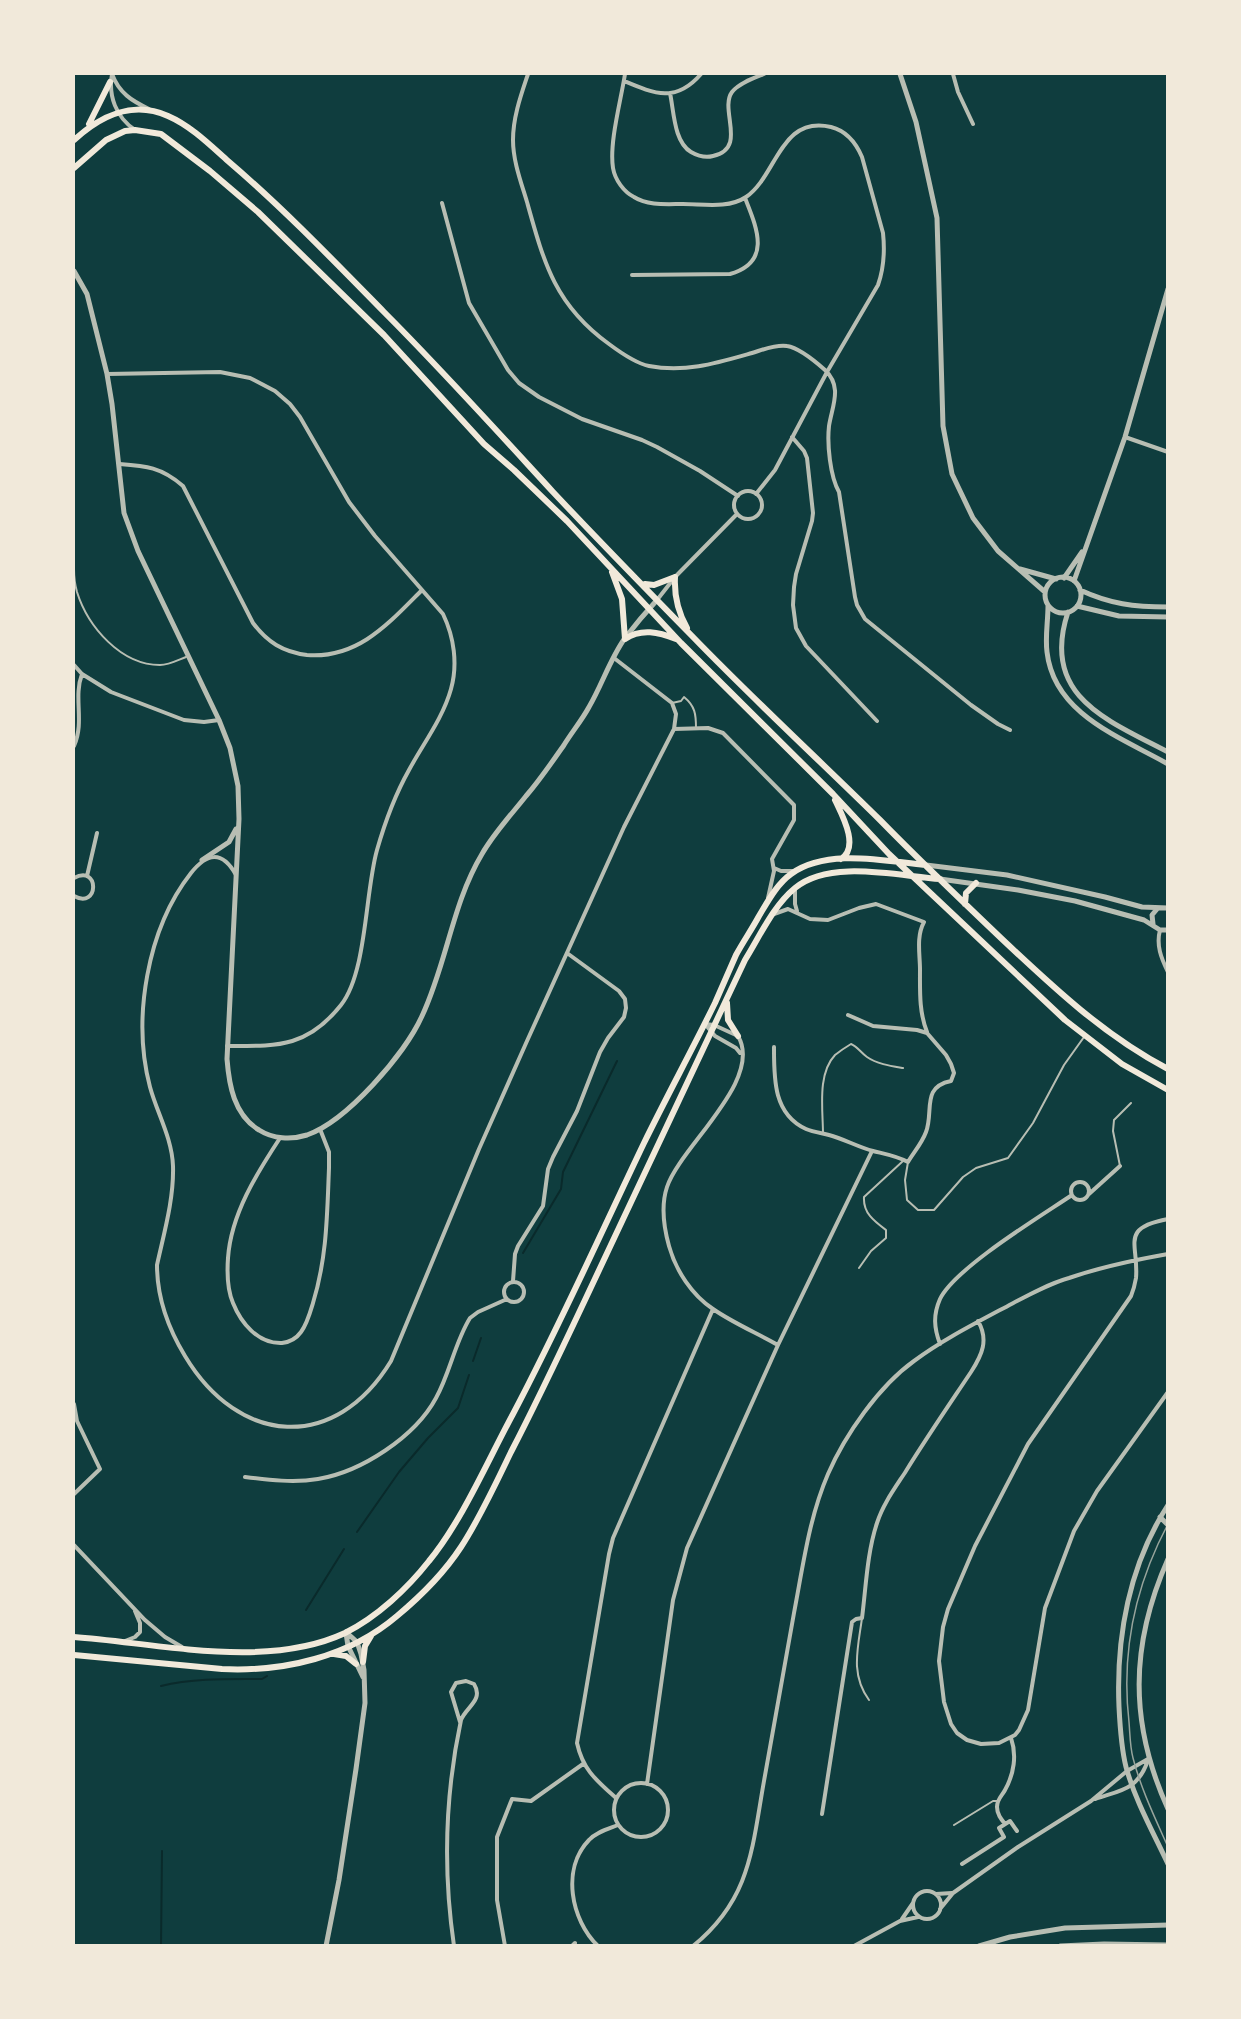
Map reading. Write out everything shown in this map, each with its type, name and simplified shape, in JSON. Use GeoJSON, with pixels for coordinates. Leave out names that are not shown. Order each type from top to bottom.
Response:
{"type":"FeatureCollection","features":[{"type":"Feature","properties":{"kind":"main road"},"geometry":{"type":"LineString","coordinates":[[87,128],[110,82]]}},
{"type":"Feature","properties":{"kind":"main road"},"geometry":{"type":"LineString","coordinates":[[74,140],[101,119],[118,112],[132,110],[152,111],[170,117],[189,128],[270,198],[436,365],[554,493],[695,639],[965,904],[1092,1020],[1132,1049],[1167,1069]]}},
{"type":"Feature","properties":{"kind":"main road"},"geometry":{"type":"LineString","coordinates":[[74,168],[106,140],[135,129],[150,131],[169,139],[210,171],[258,213],[384,335],[484,444],[539,493],[681,643],[899,863],[1065,1020],[1122,1064],[1167,1090]]}},
{"type":"Feature","properties":{"kind":"main road"},"geometry":{"type":"LineString","coordinates":[[609,566],[622,599],[625,639],[634,633],[652,632],[668,636],[681,643]]}},
{"type":"Feature","properties":{"kind":"main road"},"geometry":{"type":"LineString","coordinates":[[641,583],[650,586],[675,577],[677,606],[681,618],[695,639]]}},
{"type":"Feature","properties":{"kind":"main road"},"geometry":{"type":"LineString","coordinates":[[833,794],[846,825],[849,839],[846,855],[840,860]]}},
{"type":"Feature","properties":{"kind":"main road"},"geometry":{"type":"LineString","coordinates":[[74,1636],[234,1652],[277,1650],[324,1641],[346,1632],[375,1615],[429,1562],[449,1534],[534,1374],[737,952],[767,903],[785,879],[799,870],[816,864],[840,860],[926,866]]}},
{"type":"Feature","properties":{"kind":"main road"},"geometry":{"type":"LineString","coordinates":[[74,1655],[239,1670],[285,1666],[328,1655],[357,1642],[396,1617],[414,1602],[461,1547],[546,1384],[745,960],[771,916],[796,887],[833,872],[940,879]]}},
{"type":"Feature","properties":{"kind":"main road"},"geometry":{"type":"LineString","coordinates":[[965,904],[966,893],[976,883]]}},
{"type":"Feature","properties":{"kind":"main road"},"geometry":{"type":"LineString","coordinates":[[727,999],[728,1020],[738,1036]]}},
{"type":"Feature","properties":{"kind":"main road"},"geometry":{"type":"LineString","coordinates":[[328,1655],[344,1655],[359,1663],[368,1638],[373,1633]]}},
{"type":"Feature","properties":{"kind":"street"},"geometry":{"type":"LineString","coordinates":[[112,74],[111,94],[118,112],[127,124],[135,129]]}},
{"type":"Feature","properties":{"kind":"street"},"geometry":{"type":"LineString","coordinates":[[112,74],[123,93],[134,102],[152,111]]}},
{"type":"Feature","properties":{"kind":"street"},"geometry":{"type":"LineString","coordinates":[[528,74],[515,120],[513,139],[515,158],[546,267],[560,294],[581,321],[614,348],[646,365],[699,368],[772,347],[789,346],[827,372],[836,388],[829,433],[832,478],[839,492],[855,597],[860,611],[865,620],[971,705],[1010,730]]}},
{"type":"Feature","properties":{"kind":"street"},"geometry":{"type":"LineString","coordinates":[[625,74],[613,158],[615,175],[633,197],[641,201],[661,204],[720,205],[745,198],[759,184],[785,142],[796,133],[815,126],[842,130],[857,147],[881,222],[884,262],[878,285],[827,372],[775,470],[756,494]]}},
{"type":"Feature","properties":{"kind":"street"},"geometry":{"type":"LineString","coordinates":[[624,81],[650,91],[670,93],[686,88],[701,74]]}},
{"type":"Feature","properties":{"kind":"street"},"geometry":{"type":"LineString","coordinates":[[670,93],[678,135],[682,144],[693,154],[703,157],[713,156],[721,153],[730,141],[731,123],[728,100],[732,92],[739,85],[764,74]]}},
{"type":"Feature","properties":{"kind":"street"},"geometry":{"type":"LineString","coordinates":[[900,74],[916,122],[937,218],[942,418],[948,459],[956,485],[973,518],[998,551],[1045,592],[1048,606],[1047,654],[1052,674],[1066,699],[1092,722],[1167,764]]}},
{"type":"Feature","properties":{"kind":"street"},"geometry":{"type":"LineString","coordinates":[[953,74],[958,92],[973,124]]}},
{"type":"Feature","properties":{"kind":"street"},"geometry":{"type":"LineString","coordinates":[[632,275],[730,274],[740,271],[753,261],[758,245],[755,225],[745,198]]}},
{"type":"Feature","properties":{"kind":"street"},"geometry":{"type":"LineString","coordinates":[[442,203],[469,303],[508,370],[519,383],[539,397],[582,419],[657,447],[738,496]]}},
{"type":"Feature","properties":{"kind":"street"},"geometry":{"type":"LineString","coordinates":[[74,273],[87,294],[107,374],[124,513],[131,535],[219,720],[234,764],[238,786],[238,825],[227,1059],[230,1085],[243,1115],[251,1125],[262,1132],[280,1138],[306,1135],[320,1129],[350,1105],[379,1077],[407,1043],[428,1004],[460,900],[481,855],[497,831],[550,766],[574,730],[589,707],[625,639],[675,577],[737,514]]}},
{"type":"Feature","properties":{"kind":"street"},"geometry":{"type":"LineString","coordinates":[[1074,581],[1125,437],[1167,289]]}},
{"type":"Feature","properties":{"kind":"street"},"geometry":{"type":"LineString","coordinates":[[107,374],[220,372],[250,378],[270,387],[290,404],[310,433],[350,502],[375,536],[443,614],[452,636],[454,663],[451,688],[442,711],[396,796],[383,829],[374,865],[357,970],[349,992],[335,1012],[321,1024],[292,1042],[270,1046],[227,1046]]}},
{"type":"Feature","properties":{"kind":"street"},"geometry":{"type":"LineString","coordinates":[[792,437],[807,458],[813,513],[794,587],[793,605],[796,628],[806,646],[877,721]]}},
{"type":"Feature","properties":{"kind":"street"},"geometry":{"type":"LineString","coordinates":[[1125,437],[1167,452]]}},
{"type":"Feature","properties":{"kind":"street"},"geometry":{"type":"LineString","coordinates":[[119,464],[152,467],[164,471],[183,486],[253,623],[263,636],[285,650],[299,654],[326,655],[350,650],[388,624],[422,590]]}},
{"type":"Feature","properties":{"kind":"street"},"geometry":{"type":"LineString","coordinates":[[745,492],[756,494],[761,503],[759,512],[747,519],[737,514],[734,503],[738,496],[745,492]]}},
{"type":"Feature","properties":{"kind":"street"},"geometry":{"type":"LineString","coordinates":[[1064,578],[1087,546]]}},
{"type":"Feature","properties":{"kind":"street"},"geometry":{"type":"LineString","coordinates":[[1014,567],[1056,579],[1064,578],[1074,581],[1080,590],[1081,598],[1077,606],[1068,612],[1058,613],[1048,606]]}},
{"type":"Feature","properties":{"kind":"street"},"geometry":{"type":"LineString","coordinates":[[1045,592],[1049,584],[1056,579]]}},
{"type":"Feature","properties":{"kind":"street"},"geometry":{"type":"LineString","coordinates":[[1080,590],[1099,599],[1121,605],[1167,607]]}},
{"type":"Feature","properties":{"kind":"street"},"geometry":{"type":"LineString","coordinates":[[1077,606],[1119,616],[1167,617]]}},
{"type":"Feature","properties":{"kind":"street"},"geometry":{"type":"LineString","coordinates":[[1068,612],[1061,644],[1062,663],[1076,692],[1097,712],[1167,752]]}},
{"type":"Feature","properties":{"kind":"street"},"geometry":{"type":"LineString","coordinates":[[238,825],[229,842],[202,860],[184,882],[167,914],[147,976],[143,1029],[148,1077],[169,1142],[173,1165],[171,1194],[157,1265],[157,1276],[160,1297],[171,1328],[178,1344],[200,1378],[235,1411],[267,1424],[280,1427],[300,1427],[330,1418],[359,1401],[382,1376],[400,1342],[479,1149],[567,953],[624,827],[674,729],[676,714],[672,703],[614,658]]}},
{"type":"Feature","properties":{"kind":"street"},"geometry":{"type":"LineString","coordinates":[[74,665],[82,674],[111,692],[184,720],[204,722],[219,720]]}},
{"type":"Feature","properties":{"kind":"street"},"geometry":{"type":"LineString","coordinates":[[74,746],[80,727],[78,692],[82,674]]}},
{"type":"Feature","properties":{"kind":"street"},"geometry":{"type":"LineString","coordinates":[[674,729],[708,728],[723,733],[794,805],[794,820],[773,856],[774,868],[767,903]]}},
{"type":"Feature","properties":{"kind":"street"},"geometry":{"type":"LineString","coordinates":[[87,876],[97,833]]}},
{"type":"Feature","properties":{"kind":"street"},"geometry":{"type":"LineString","coordinates":[[202,860],[213,856],[223,859],[236,875]]}},
{"type":"Feature","properties":{"kind":"street"},"geometry":{"type":"LineString","coordinates":[[926,866],[1007,875],[1142,907],[1167,908]]}},
{"type":"Feature","properties":{"kind":"street"},"geometry":{"type":"LineString","coordinates":[[774,868],[782,871],[799,870]]}},
{"type":"Feature","properties":{"kind":"street"},"geometry":{"type":"LineString","coordinates":[[74,878],[80,875],[87,876],[93,883],[93,891],[88,897],[74,899]]}},
{"type":"Feature","properties":{"kind":"street"},"geometry":{"type":"LineString","coordinates":[[940,879],[976,883],[1075,901],[1153,924],[1160,930],[1167,930]]}},
{"type":"Feature","properties":{"kind":"street"},"geometry":{"type":"LineString","coordinates":[[796,887],[797,912]]}},
{"type":"Feature","properties":{"kind":"street"},"geometry":{"type":"LineString","coordinates":[[771,916],[784,909],[797,912],[810,919],[828,920],[858,908],[876,904],[924,922],[919,940],[919,990],[924,1023],[927,1033],[946,1055],[954,1073],[951,1081],[936,1088],[930,1096],[930,1119],[926,1133],[907,1161],[803,1128],[792,1118],[777,1095],[774,1083],[774,1047]]}},
{"type":"Feature","properties":{"kind":"street"},"geometry":{"type":"LineString","coordinates":[[1153,924],[1152,915],[1157,909]]}},
{"type":"Feature","properties":{"kind":"street"},"geometry":{"type":"LineString","coordinates":[[1160,930],[1158,943],[1167,972]]}},
{"type":"Feature","properties":{"kind":"street"},"geometry":{"type":"LineString","coordinates":[[513,1281],[515,1254],[518,1246],[543,1206],[548,1169],[577,1111],[600,1052],[621,1023],[626,1008],[625,999],[620,991],[567,953]]}},
{"type":"Feature","properties":{"kind":"street"},"geometry":{"type":"LineString","coordinates":[[848,1015],[873,1026],[927,1033]]}},
{"type":"Feature","properties":{"kind":"street"},"geometry":{"type":"LineString","coordinates":[[704,1023],[738,1036],[741,1042],[742,1062],[731,1093],[718,1114],[676,1166],[666,1188],[663,1205],[668,1242],[677,1268],[691,1288],[713,1309],[778,1345]]}},
{"type":"Feature","properties":{"kind":"street"},"geometry":{"type":"LineString","coordinates":[[713,1028],[722,1041],[740,1051],[742,1062]]}},
{"type":"Feature","properties":{"kind":"street"},"geometry":{"type":"LineString","coordinates":[[280,1138],[240,1210],[228,1257],[229,1291],[232,1302],[258,1337],[278,1343],[292,1341],[302,1331],[323,1267],[329,1152],[320,1129]]}},
{"type":"Feature","properties":{"kind":"street"},"geometry":{"type":"LineString","coordinates":[[647,1784],[673,1600],[681,1563],[778,1345],[872,1151]]}},
{"type":"Feature","properties":{"kind":"street"},"geometry":{"type":"LineString","coordinates":[[1072,1195],[1080,1200],[1085,1199],[1120,1166]]}},
{"type":"Feature","properties":{"kind":"street"},"geometry":{"type":"LineString","coordinates":[[940,1344],[934,1320],[941,1297],[949,1287],[995,1247],[1072,1195],[1073,1186],[1080,1182],[1088,1186],[1089,1194]]}},
{"type":"Feature","properties":{"kind":"street"},"geometry":{"type":"LineString","coordinates":[[1167,1219],[1150,1222],[1136,1235],[1134,1244],[1136,1277],[1131,1296],[1028,1444],[961,1576],[943,1627],[939,1661],[944,1702],[951,1724],[957,1733],[973,1743],[991,1745],[1011,1738],[1019,1730],[1028,1710],[1045,1608],[1074,1531],[1097,1491],[1167,1392]]}},
{"type":"Feature","properties":{"kind":"street"},"geometry":{"type":"LineString","coordinates":[[693,1946],[725,1912],[740,1888],[750,1861],[804,1557],[815,1511],[829,1472],[850,1434],[881,1392],[913,1361],[978,1321],[1067,1278],[1167,1254]]}},
{"type":"Feature","properties":{"kind":"street"},"geometry":{"type":"LineString","coordinates":[[513,1281],[522,1285],[524,1296],[517,1302],[507,1299],[503,1293],[504,1287],[513,1281]]}},
{"type":"Feature","properties":{"kind":"street"},"geometry":{"type":"LineString","coordinates":[[245,1477],[273,1480],[319,1479],[336,1474],[386,1450],[408,1435],[428,1412],[443,1384],[470,1318],[507,1299]]}},
{"type":"Feature","properties":{"kind":"street"},"geometry":{"type":"LineString","coordinates":[[616,1798],[590,1774],[583,1764],[577,1743],[611,1546],[713,1309]]}},
{"type":"Feature","properties":{"kind":"street"},"geometry":{"type":"LineString","coordinates":[[822,1814],[852,1622],[862,1618],[877,1521],[944,1409],[978,1362],[983,1348],[984,1335],[978,1321]]}},
{"type":"Feature","properties":{"kind":"street"},"geometry":{"type":"LineString","coordinates":[[74,1404],[77,1420],[100,1469],[74,1494]]}},
{"type":"Feature","properties":{"kind":"street"},"geometry":{"type":"LineString","coordinates":[[1167,1505],[1131,1589],[1119,1647],[1118,1676],[1120,1726],[1127,1771],[1167,1864]]}},
{"type":"Feature","properties":{"kind":"street"},"geometry":{"type":"LineString","coordinates":[[1160,1517],[1167,1519]]}},
{"type":"Feature","properties":{"kind":"street"},"geometry":{"type":"LineString","coordinates":[[1160,1517],[1167,1525]]}},
{"type":"Feature","properties":{"kind":"street"},"geometry":{"type":"LineString","coordinates":[[74,1545],[165,1637],[185,1648]]}},
{"type":"Feature","properties":{"kind":"street"},"geometry":{"type":"LineString","coordinates":[[1167,1559],[1149,1607],[1139,1659],[1139,1700],[1148,1760],[1167,1809]]}},
{"type":"Feature","properties":{"kind":"street"},"geometry":{"type":"LineString","coordinates":[[121,1641],[130,1640],[140,1632],[140,1623],[133,1607]]}},
{"type":"Feature","properties":{"kind":"street"},"geometry":{"type":"LineString","coordinates":[[326,1946],[339,1880],[365,1703],[364,1679],[359,1663],[357,1642],[346,1632]]}},
{"type":"Feature","properties":{"kind":"street"},"geometry":{"type":"LineString","coordinates":[[346,1632],[348,1646],[359,1663]]}},
{"type":"Feature","properties":{"kind":"street"},"geometry":{"type":"LineString","coordinates":[[454,1946],[448,1893],[448,1824],[451,1783],[460,1722],[478,1696],[472,1683],[466,1681],[456,1683],[451,1692],[460,1722]]}},
{"type":"Feature","properties":{"kind":"street"},"geometry":{"type":"LineString","coordinates":[[1005,1824],[997,1811],[998,1801],[1007,1785],[1014,1759],[1015,1751],[1011,1738]]}},
{"type":"Feature","properties":{"kind":"street"},"geometry":{"type":"LineString","coordinates":[[854,1946],[898,1922],[909,1918],[933,1917],[953,1893],[1018,1847],[1091,1801],[1127,1771],[1148,1760]]}},
{"type":"Feature","properties":{"kind":"street"},"geometry":{"type":"LineString","coordinates":[[1091,1801],[1132,1785],[1143,1774],[1148,1760]]}},
{"type":"Feature","properties":{"kind":"street"},"geometry":{"type":"LineString","coordinates":[[505,1946],[496,1900],[497,1838],[512,1799],[531,1801],[583,1764]]}},
{"type":"Feature","properties":{"kind":"street"},"geometry":{"type":"LineString","coordinates":[[634,1784],[647,1784],[660,1792],[666,1801],[668,1810],[666,1821],[650,1836],[632,1836],[618,1825],[614,1814],[616,1798],[622,1791],[634,1784]]}},
{"type":"Feature","properties":{"kind":"street"},"geometry":{"type":"LineString","coordinates":[[962,1864],[1004,1837],[999,1828],[1010,1821],[1017,1831]]}},
{"type":"Feature","properties":{"kind":"street"},"geometry":{"type":"LineString","coordinates":[[598,1946],[585,1930],[577,1913],[573,1900],[573,1872],[581,1851],[588,1841],[596,1834],[618,1825]]}},
{"type":"Feature","properties":{"kind":"street"},"geometry":{"type":"LineString","coordinates":[[898,1922],[907,1914],[916,1897],[921,1893],[927,1891],[943,1895],[953,1893]]}},
{"type":"Feature","properties":{"kind":"street"},"geometry":{"type":"LineString","coordinates":[[933,1893],[939,1899],[940,1909]]}},
{"type":"Feature","properties":{"kind":"street"},"geometry":{"type":"LineString","coordinates":[[914,1903],[915,1911],[921,1917]]}},
{"type":"Feature","properties":{"kind":"street"},"geometry":{"type":"LineString","coordinates":[[979,1946],[1010,1937],[1065,1928],[1167,1925]]}},
{"type":"Feature","properties":{"kind":"street"},"geometry":{"type":"LineString","coordinates":[[1060,1946],[1167,1944]]}},
{"type":"Feature","properties":{"kind":"lane"},"geometry":{"type":"LineString","coordinates":[[74,569],[76,592],[83,606],[103,636],[115,648],[129,658],[162,665],[188,657]]}},
{"type":"Feature","properties":{"kind":"lane"},"geometry":{"type":"LineString","coordinates":[[672,703],[681,701],[684,697],[691,703],[696,714],[696,728]]}},
{"type":"Feature","properties":{"kind":"lane"},"geometry":{"type":"LineString","coordinates":[[907,1161],[905,1180],[907,1200],[918,1210],[934,1210],[963,1177],[976,1168],[1008,1158],[1033,1123],[1064,1065],[1085,1036]]}},
{"type":"Feature","properties":{"kind":"lane"},"geometry":{"type":"LineString","coordinates":[[823,1134],[824,1083],[826,1071],[836,1054],[851,1044],[867,1057],[889,1066],[903,1068]]}},
{"type":"Feature","properties":{"kind":"lane"},"geometry":{"type":"LineString","coordinates":[[1120,1166],[1113,1131],[1114,1120],[1131,1103]]}},
{"type":"Feature","properties":{"kind":"lane"},"geometry":{"type":"LineString","coordinates":[[859,1268],[871,1251],[886,1238],[886,1230],[866,1212],[864,1197],[907,1161]]}},
{"type":"Feature","properties":{"kind":"lane"},"geometry":{"type":"LineString","coordinates":[[862,1618],[856,1669],[862,1691],[869,1700]]}},
{"type":"Feature","properties":{"kind":"lane"},"geometry":{"type":"LineString","coordinates":[[954,1825],[993,1801],[998,1801]]}},
{"type":"Feature","properties":{"kind":"waterway"},"geometry":{"type":"LineString","coordinates":[[523,1253],[561,1189],[563,1172],[617,1061]]}},
{"type":"Feature","properties":{"kind":"waterway"},"geometry":{"type":"LineString","coordinates":[[473,1361],[481,1338]]}},
{"type":"Feature","properties":{"kind":"waterway"},"geometry":{"type":"LineString","coordinates":[[357,1532],[399,1472],[458,1408],[469,1375]]}},
{"type":"Feature","properties":{"kind":"waterway"},"geometry":{"type":"LineString","coordinates":[[306,1610],[344,1549]]}},
{"type":"Feature","properties":{"kind":"waterway"},"geometry":{"type":"LineString","coordinates":[[161,1686],[198,1680],[262,1679],[267,1676]]}},
{"type":"Feature","properties":{"kind":"waterway"},"geometry":{"type":"LineString","coordinates":[[161,1946],[162,1851]]}},
{"type":"Feature","properties":{"kind":"tram line"},"geometry":{"type":"LineString","coordinates":[[1168,1524],[1139,1595],[1133,1620],[1127,1670],[1133,1758],[1144,1792],[1168,1847]]}}]}
